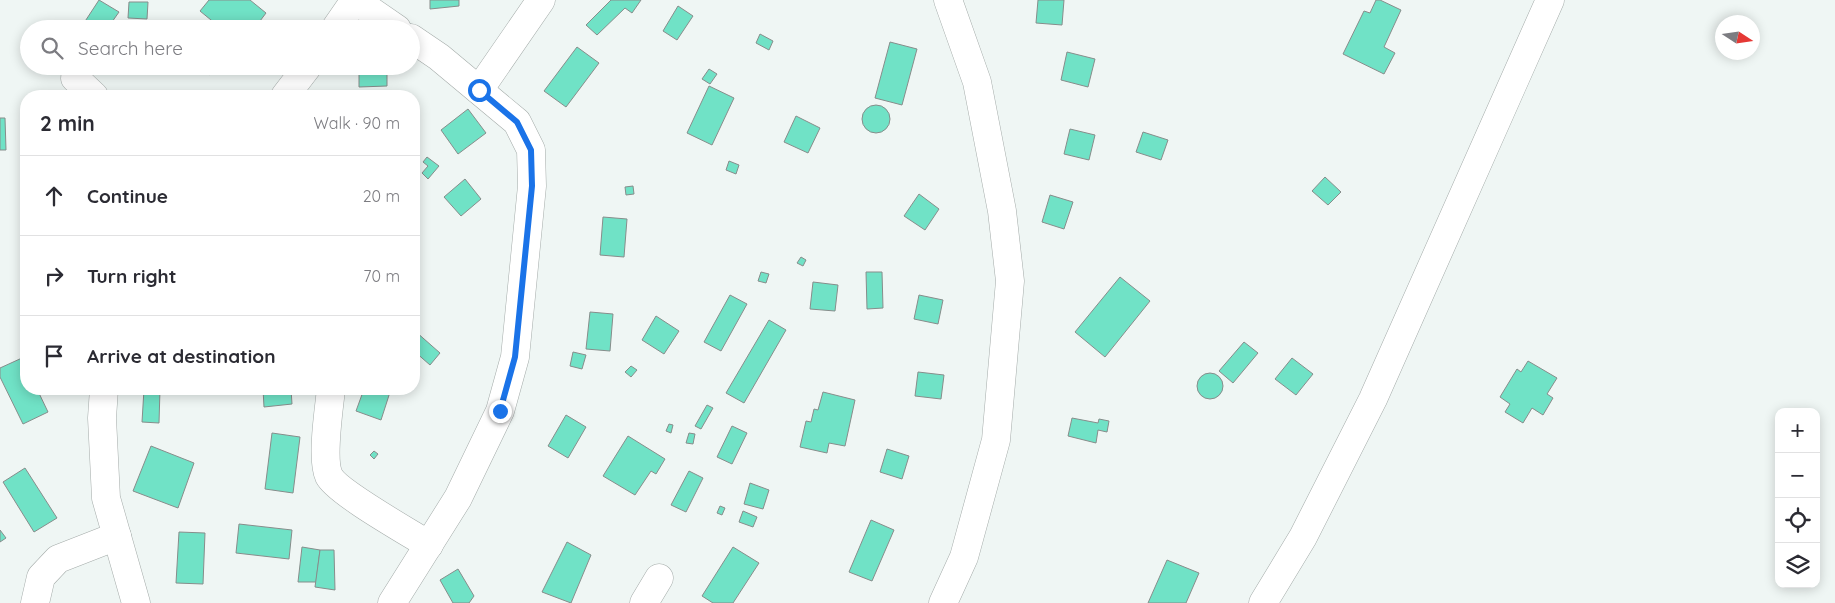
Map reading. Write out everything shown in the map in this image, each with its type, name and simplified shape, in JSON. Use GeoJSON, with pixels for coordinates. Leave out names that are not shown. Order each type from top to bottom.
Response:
{"type":"FeatureCollection","features":[{"type":"Feature","properties":{"kind":"street"},"geometry":{"type":"LineString","coordinates":[[341,20],[355,0],[384,20]]}},
{"type":"Feature","properties":{"kind":"street"},"geometry":{"type":"LineString","coordinates":[[479,90],[541,0]]}},
{"type":"Feature","properties":{"kind":"street"},"geometry":{"type":"LineString","coordinates":[[943,603],[964,557],[996,440],[1010,281],[1002,211],[976,82],[948,0]]}},
{"type":"Feature","properties":{"kind":"street"},"geometry":{"type":"LineString","coordinates":[[1263,603],[1303,537],[1373,399],[1550,0]]}},
{"type":"Feature","properties":{"kind":"street"},"geometry":{"type":"LineString","coordinates":[[392,603],[458,498],[500,411],[515,357],[532,186],[531,150],[517,122],[439,57],[420,44]]}},
{"type":"Feature","properties":{"kind":"street"},"geometry":{"type":"LineString","coordinates":[[290,90],[301,75]]}},
{"type":"Feature","properties":{"kind":"street"},"geometry":{"type":"LineString","coordinates":[[75,78],[88,90]]}},
{"type":"Feature","properties":{"kind":"street"},"geometry":{"type":"LineString","coordinates":[[104,395],[102,418],[106,498],[136,603]]}},
{"type":"Feature","properties":{"kind":"street"},"geometry":{"type":"LineString","coordinates":[[331,395],[325,462],[329,477],[348,494],[429,545]]}},
{"type":"Feature","properties":{"kind":"street"},"geometry":{"type":"LineString","coordinates":[[35,603],[41,576],[58,559],[117,536]]}},
{"type":"Feature","properties":{"kind":"street"},"geometry":{"type":"LineString","coordinates":[[644,603],[659,578]]}},
{"type":"Feature","properties":{"kind":"building"},"geometry":{"type":"Polygon","coordinates":[[[99,0],[119,12],[113,20],[86,20],[99,0]]]}},
{"type":"Feature","properties":{"kind":"building"},"geometry":{"type":"Polygon","coordinates":[[[209,0],[250,0],[266,13],[261,20],[211,20],[200,11],[209,0]]]}},
{"type":"Feature","properties":{"kind":"building"},"geometry":{"type":"Polygon","coordinates":[[[430,0],[459,0],[459,6],[430,9],[430,0]]]}},
{"type":"Feature","properties":{"kind":"building"},"geometry":{"type":"Polygon","coordinates":[[[611,0],[641,0],[632,13],[625,8],[597,35],[586,25],[611,0]]]}},
{"type":"Feature","properties":{"kind":"building"},"geometry":{"type":"Polygon","coordinates":[[[1038,0],[1064,0],[1062,25],[1036,23],[1038,0]]]}},
{"type":"Feature","properties":{"kind":"building"},"geometry":{"type":"Polygon","coordinates":[[[1376,0],[1401,10],[1384,47],[1395,53],[1384,74],[1343,54],[1364,11],[1370,13],[1376,0]]]}},
{"type":"Feature","properties":{"kind":"building"},"geometry":{"type":"Polygon","coordinates":[[[129,2],[148,2],[147,19],[128,18],[129,2]]]}},
{"type":"Feature","properties":{"kind":"building"},"geometry":{"type":"Polygon","coordinates":[[[678,6],[693,16],[677,40],[663,31],[678,6]]]}},
{"type":"Feature","properties":{"kind":"building"},"geometry":{"type":"Polygon","coordinates":[[[760,34],[773,41],[769,50],[756,43],[760,34]]]}},
{"type":"Feature","properties":{"kind":"building"},"geometry":{"type":"Polygon","coordinates":[[[890,42],[917,49],[902,105],[875,98],[890,42]]]}},
{"type":"Feature","properties":{"kind":"building"},"geometry":{"type":"Polygon","coordinates":[[[577,47],[599,63],[566,107],[544,91],[577,47]]]}},
{"type":"Feature","properties":{"kind":"building"},"geometry":{"type":"Polygon","coordinates":[[[1067,52],[1095,59],[1088,87],[1061,80],[1067,52]]]}},
{"type":"Feature","properties":{"kind":"building"},"geometry":{"type":"Polygon","coordinates":[[[709,69],[717,74],[710,84],[702,79],[709,69]]]}},
{"type":"Feature","properties":{"kind":"building"},"geometry":{"type":"Polygon","coordinates":[[[359,75],[387,75],[387,86],[359,87],[359,75]]]}},
{"type":"Feature","properties":{"kind":"building"},"geometry":{"type":"Polygon","coordinates":[[[709,86],[734,98],[712,145],[687,133],[709,86]]]}},
{"type":"Feature","properties":{"kind":"building"},"geometry":{"type":"Polygon","coordinates":[[[876,105],[886,109],[890,119],[886,129],[876,133],[866,129],[862,119],[866,109],[876,105]]]}},
{"type":"Feature","properties":{"kind":"building"},"geometry":{"type":"Polygon","coordinates":[[[468,109],[486,133],[458,154],[441,130],[468,109]]]}},
{"type":"Feature","properties":{"kind":"building"},"geometry":{"type":"Polygon","coordinates":[[[796,116],[820,128],[808,153],[784,142],[796,116]]]}},
{"type":"Feature","properties":{"kind":"building"},"geometry":{"type":"Polygon","coordinates":[[[0,118],[5,118],[6,150],[0,150],[0,118]]]}},
{"type":"Feature","properties":{"kind":"building"},"geometry":{"type":"Polygon","coordinates":[[[1070,129],[1095,135],[1089,160],[1064,154],[1070,129]]]}},
{"type":"Feature","properties":{"kind":"building"},"geometry":{"type":"Polygon","coordinates":[[[1143,132],[1168,140],[1161,160],[1136,152],[1143,132]]]}},
{"type":"Feature","properties":{"kind":"building"},"geometry":{"type":"Polygon","coordinates":[[[427,157],[439,166],[428,179],[422,173],[428,166],[423,162],[427,157]]]}},
{"type":"Feature","properties":{"kind":"building"},"geometry":{"type":"Polygon","coordinates":[[[729,161],[739,165],[736,174],[726,170],[729,161]]]}},
{"type":"Feature","properties":{"kind":"building"},"geometry":{"type":"Polygon","coordinates":[[[1325,177],[1341,192],[1328,205],[1312,191],[1325,177]]]}},
{"type":"Feature","properties":{"kind":"building"},"geometry":{"type":"Polygon","coordinates":[[[465,179],[481,199],[461,216],[444,197],[465,179]]]}},
{"type":"Feature","properties":{"kind":"building"},"geometry":{"type":"Polygon","coordinates":[[[633,186],[634,194],[626,195],[625,187],[633,186]]]}},
{"type":"Feature","properties":{"kind":"building"},"geometry":{"type":"Polygon","coordinates":[[[919,194],[939,209],[925,230],[904,216],[919,194]]]}},
{"type":"Feature","properties":{"kind":"building"},"geometry":{"type":"Polygon","coordinates":[[[1050,195],[1073,202],[1064,229],[1042,222],[1050,195]]]}},
{"type":"Feature","properties":{"kind":"building"},"geometry":{"type":"Polygon","coordinates":[[[603,217],[627,219],[624,257],[600,255],[603,217]]]}},
{"type":"Feature","properties":{"kind":"building"},"geometry":{"type":"Polygon","coordinates":[[[801,257],[806,260],[803,266],[797,263],[801,257]]]}},
{"type":"Feature","properties":{"kind":"building"},"geometry":{"type":"Polygon","coordinates":[[[761,272],[769,274],[766,283],[758,281],[761,272]]]}},
{"type":"Feature","properties":{"kind":"building"},"geometry":{"type":"Polygon","coordinates":[[[866,272],[882,272],[883,308],[867,309],[866,272]]]}},
{"type":"Feature","properties":{"kind":"building"},"geometry":{"type":"Polygon","coordinates":[[[1120,277],[1150,301],[1105,357],[1075,332],[1120,277]]]}},
{"type":"Feature","properties":{"kind":"building"},"geometry":{"type":"Polygon","coordinates":[[[813,282],[838,285],[835,311],[810,309],[813,282]]]}},
{"type":"Feature","properties":{"kind":"building"},"geometry":{"type":"Polygon","coordinates":[[[730,295],[747,304],[721,351],[704,342],[730,295]]]}},
{"type":"Feature","properties":{"kind":"building"},"geometry":{"type":"Polygon","coordinates":[[[919,295],[943,300],[938,324],[914,319],[919,295]]]}},
{"type":"Feature","properties":{"kind":"building"},"geometry":{"type":"Polygon","coordinates":[[[590,312],[613,314],[610,351],[586,349],[590,312]]]}},
{"type":"Feature","properties":{"kind":"building"},"geometry":{"type":"Polygon","coordinates":[[[656,316],[679,331],[664,354],[642,340],[656,316]]]}},
{"type":"Feature","properties":{"kind":"building"},"geometry":{"type":"Polygon","coordinates":[[[769,320],[786,330],[744,403],[726,393],[769,320]]]}},
{"type":"Feature","properties":{"kind":"building"},"geometry":{"type":"Polygon","coordinates":[[[420,335],[440,353],[430,365],[420,356],[420,335]]]}},
{"type":"Feature","properties":{"kind":"building"},"geometry":{"type":"Polygon","coordinates":[[[1244,342],[1258,353],[1233,383],[1219,371],[1244,342]]]}},
{"type":"Feature","properties":{"kind":"building"},"geometry":{"type":"Polygon","coordinates":[[[573,352],[586,355],[582,369],[570,366],[573,352]]]}},
{"type":"Feature","properties":{"kind":"building"},"geometry":{"type":"Polygon","coordinates":[[[1292,358],[1313,374],[1296,395],[1275,379],[1292,358]]]}},
{"type":"Feature","properties":{"kind":"building"},"geometry":{"type":"Polygon","coordinates":[[[20,359],[20,395],[40,395],[48,412],[23,424],[0,377],[0,368],[20,359]]]}},
{"type":"Feature","properties":{"kind":"building"},"geometry":{"type":"Polygon","coordinates":[[[1528,361],[1557,378],[1547,394],[1553,398],[1543,415],[1532,408],[1523,423],[1505,412],[1510,404],[1500,397],[1517,369],[1521,372],[1528,361]]]}},
{"type":"Feature","properties":{"kind":"building"},"geometry":{"type":"Polygon","coordinates":[[[631,366],[637,370],[631,377],[625,372],[631,366]]]}},
{"type":"Feature","properties":{"kind":"building"},"geometry":{"type":"Polygon","coordinates":[[[918,372],[944,375],[941,399],[915,396],[918,372]]]}},
{"type":"Feature","properties":{"kind":"building"},"geometry":{"type":"Polygon","coordinates":[[[1210,373],[1219,377],[1223,386],[1219,395],[1210,399],[1201,395],[1197,386],[1201,377],[1210,373]]]}},
{"type":"Feature","properties":{"kind":"building"},"geometry":{"type":"Polygon","coordinates":[[[823,392],[855,400],[845,446],[829,443],[827,453],[800,447],[806,421],[811,422],[814,409],[818,410],[823,392]]]}},
{"type":"Feature","properties":{"kind":"building"},"geometry":{"type":"Polygon","coordinates":[[[144,395],[160,395],[159,423],[142,422],[144,395]]]}},
{"type":"Feature","properties":{"kind":"building"},"geometry":{"type":"Polygon","coordinates":[[[263,395],[291,395],[292,404],[264,407],[263,395]]]}},
{"type":"Feature","properties":{"kind":"building"},"geometry":{"type":"Polygon","coordinates":[[[362,395],[389,395],[381,420],[356,411],[362,395]]]}},
{"type":"Feature","properties":{"kind":"building"},"geometry":{"type":"Polygon","coordinates":[[[707,405],[713,408],[701,429],[695,426],[707,405]]]}},
{"type":"Feature","properties":{"kind":"building"},"geometry":{"type":"Polygon","coordinates":[[[566,415],[586,427],[568,458],[548,446],[566,415]]]}},
{"type":"Feature","properties":{"kind":"building"},"geometry":{"type":"Polygon","coordinates":[[[1072,418],[1098,423],[1099,419],[1109,421],[1107,432],[1098,430],[1096,443],[1068,436],[1072,418]]]}},
{"type":"Feature","properties":{"kind":"building"},"geometry":{"type":"Polygon","coordinates":[[[669,424],[673,425],[671,433],[666,431],[669,424]]]}},
{"type":"Feature","properties":{"kind":"building"},"geometry":{"type":"Polygon","coordinates":[[[732,426],[747,433],[732,464],[717,457],[732,426]]]}},
{"type":"Feature","properties":{"kind":"building"},"geometry":{"type":"Polygon","coordinates":[[[272,433],[300,437],[293,493],[265,489],[272,433]]]}},
{"type":"Feature","properties":{"kind":"building"},"geometry":{"type":"Polygon","coordinates":[[[689,433],[695,434],[693,444],[686,443],[689,433]]]}},
{"type":"Feature","properties":{"kind":"building"},"geometry":{"type":"Polygon","coordinates":[[[628,436],[665,459],[656,474],[651,471],[635,495],[603,476],[628,436]]]}},
{"type":"Feature","properties":{"kind":"building"},"geometry":{"type":"Polygon","coordinates":[[[151,446],[194,463],[178,508],[133,491],[151,446]]]}},
{"type":"Feature","properties":{"kind":"building"},"geometry":{"type":"Polygon","coordinates":[[[887,449],[909,456],[902,479],[880,472],[887,449]]]}},
{"type":"Feature","properties":{"kind":"building"},"geometry":{"type":"Polygon","coordinates":[[[374,451],[378,454],[374,459],[370,455],[374,451]]]}},
{"type":"Feature","properties":{"kind":"building"},"geometry":{"type":"Polygon","coordinates":[[[25,468],[57,518],[34,532],[3,482],[25,468]]]}},
{"type":"Feature","properties":{"kind":"building"},"geometry":{"type":"Polygon","coordinates":[[[689,471],[703,478],[686,512],[671,505],[689,471]]]}},
{"type":"Feature","properties":{"kind":"building"},"geometry":{"type":"Polygon","coordinates":[[[750,483],[769,490],[763,509],[744,504],[750,483]]]}},
{"type":"Feature","properties":{"kind":"building"},"geometry":{"type":"Polygon","coordinates":[[[720,506],[725,508],[722,515],[717,513],[720,506]]]}},
{"type":"Feature","properties":{"kind":"building"},"geometry":{"type":"Polygon","coordinates":[[[743,511],[757,517],[753,527],[739,522],[743,511]]]}},
{"type":"Feature","properties":{"kind":"building"},"geometry":{"type":"Polygon","coordinates":[[[871,520],[894,530],[872,581],[849,572],[871,520]]]}},
{"type":"Feature","properties":{"kind":"building"},"geometry":{"type":"Polygon","coordinates":[[[239,524],[292,530],[289,559],[236,553],[239,524]]]}},
{"type":"Feature","properties":{"kind":"building"},"geometry":{"type":"Polygon","coordinates":[[[0,530],[6,538],[0,542],[0,530]]]}},
{"type":"Feature","properties":{"kind":"building"},"geometry":{"type":"Polygon","coordinates":[[[179,532],[205,533],[203,584],[176,583],[179,532]]]}},
{"type":"Feature","properties":{"kind":"building"},"geometry":{"type":"Polygon","coordinates":[[[567,542],[591,555],[571,603],[542,592],[567,542]]]}},
{"type":"Feature","properties":{"kind":"building"},"geometry":{"type":"Polygon","coordinates":[[[302,547],[320,550],[316,582],[298,582],[302,547]]]}},
{"type":"Feature","properties":{"kind":"building"},"geometry":{"type":"Polygon","coordinates":[[[733,547],[759,563],[733,603],[713,603],[702,596],[733,547]]]}},
{"type":"Feature","properties":{"kind":"building"},"geometry":{"type":"Polygon","coordinates":[[[320,550],[334,550],[335,590],[315,587],[320,550]]]}},
{"type":"Feature","properties":{"kind":"building"},"geometry":{"type":"Polygon","coordinates":[[[1167,560],[1199,573],[1186,603],[1148,603],[1167,560]]]}},
{"type":"Feature","properties":{"kind":"building"},"geometry":{"type":"Polygon","coordinates":[[[458,569],[474,596],[469,603],[453,603],[440,580],[458,569]]]}},
{"type":"Feature","properties":{"kind":"route"},"geometry":{"type":"LineString","coordinates":[[479,90],[517,122],[531,150],[532,186],[515,357],[500,411]]}}]}
